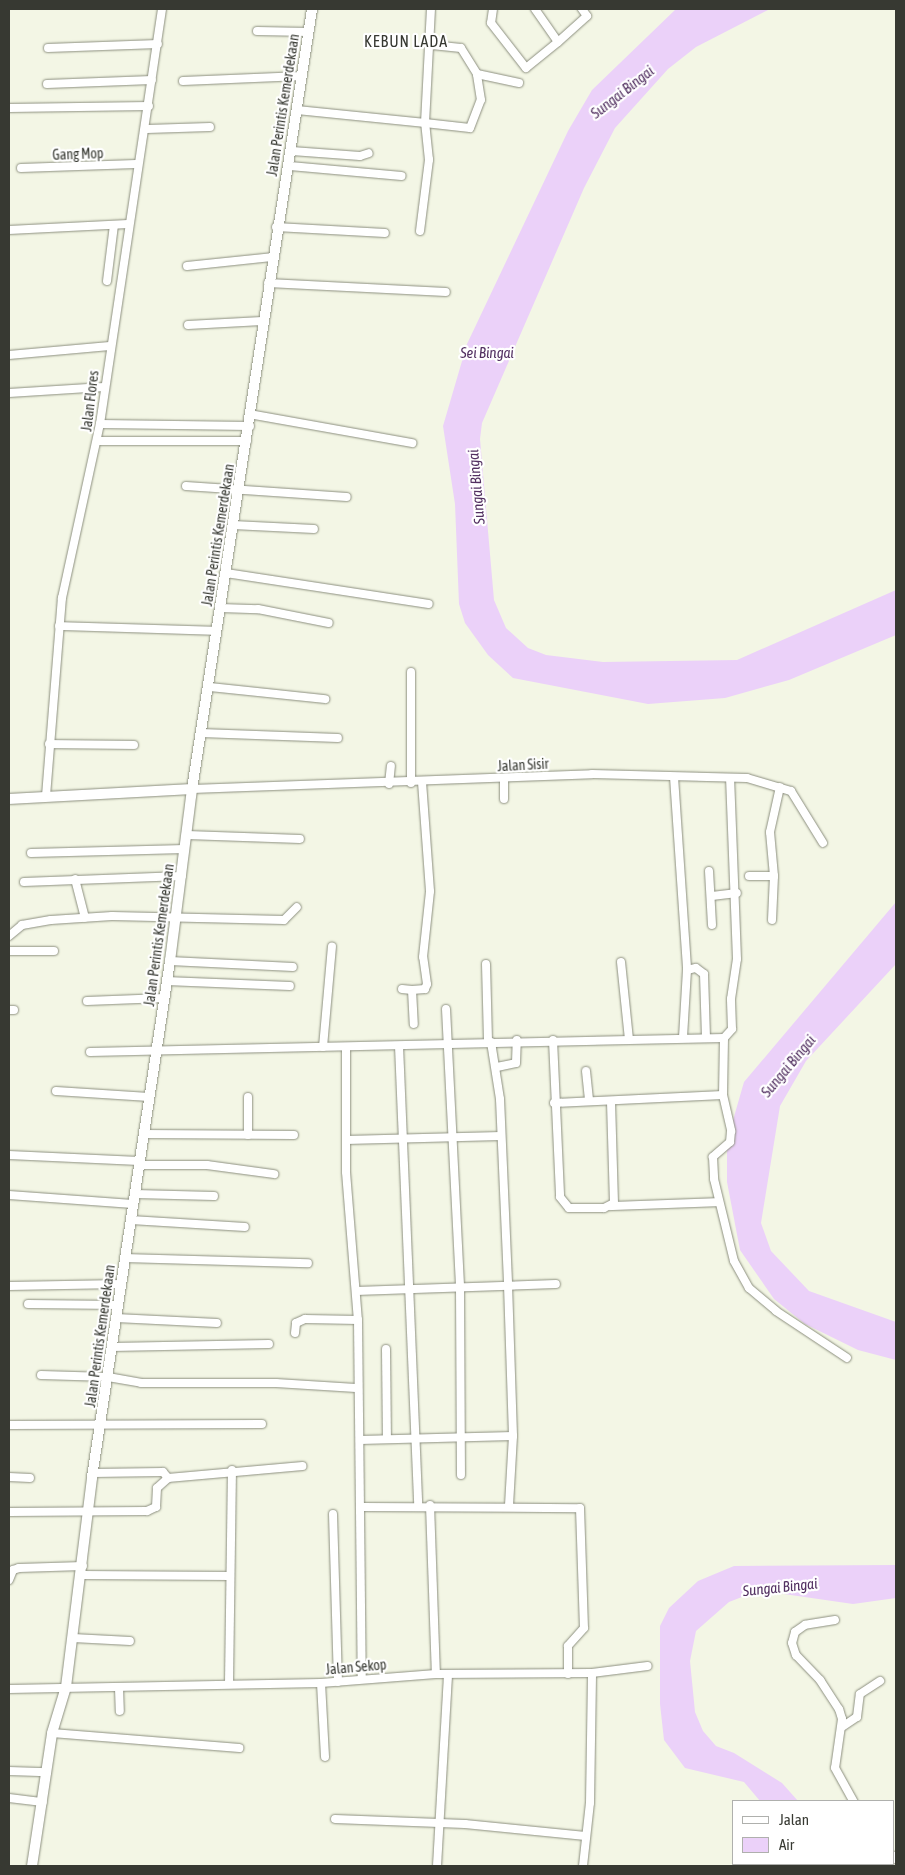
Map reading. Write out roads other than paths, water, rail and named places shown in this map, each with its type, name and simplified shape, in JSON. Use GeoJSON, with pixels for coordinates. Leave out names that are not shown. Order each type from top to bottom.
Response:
{"type":"FeatureCollection","features":[{"type":"Feature","properties":{"kind":"street","name":"Jalan Flores"},"geometry":{"type":"LineString","coordinates":[[46,796],[59,626],[74,534],[98,441],[136,164],[147,129],[162,9]]}},
{"type":"Feature","properties":{"kind":"street","name":"Jalan Perintis Kemerdekaan"},"geometry":{"type":"LineString","coordinates":[[32,1866],[52,1733],[66,1687],[93,1473],[149,1097],[154,1052],[170,961],[192,789],[210,687],[220,608],[250,426],[249,414],[276,228],[290,166],[296,110],[312,9]]}},
{"type":"Feature","properties":{"kind":"street"},"geometry":{"type":"LineString","coordinates":[[420,231],[429,160],[425,123],[432,46],[431,9]]}},
{"type":"Feature","properties":{"kind":"street"},"geometry":{"type":"LineString","coordinates":[[493,9],[491,23],[526,68],[587,16],[582,9]]}},
{"type":"Feature","properties":{"kind":"street"},"geometry":{"type":"LineString","coordinates":[[535,9],[558,42]]}},
{"type":"Feature","properties":{"kind":"street"},"geometry":{"type":"LineString","coordinates":[[257,31],[308,32]]}},
{"type":"Feature","properties":{"kind":"street"},"geometry":{"type":"LineString","coordinates":[[48,48],[158,44]]}},
{"type":"Feature","properties":{"kind":"street"},"geometry":{"type":"LineString","coordinates":[[296,110],[470,128],[480,100],[477,74],[461,48],[432,46]]}},
{"type":"Feature","properties":{"kind":"street"},"geometry":{"type":"LineString","coordinates":[[477,74],[519,84]]}},
{"type":"Feature","properties":{"kind":"street"},"geometry":{"type":"LineString","coordinates":[[183,81],[302,76]]}},
{"type":"Feature","properties":{"kind":"street"},"geometry":{"type":"LineString","coordinates":[[47,84],[152,80]]}},
{"type":"Feature","properties":{"kind":"street"},"geometry":{"type":"LineString","coordinates":[[9,108],[149,106]]}},
{"type":"Feature","properties":{"kind":"street"},"geometry":{"type":"LineString","coordinates":[[147,129],[210,127]]}},
{"type":"Feature","properties":{"kind":"street"},"geometry":{"type":"LineString","coordinates":[[292,151],[360,156],[369,153]]}},
{"type":"Feature","properties":{"kind":"street","name":"Gang Mop"},"geometry":{"type":"LineString","coordinates":[[21,168],[136,164]]}},
{"type":"Feature","properties":{"kind":"street"},"geometry":{"type":"LineString","coordinates":[[290,166],[402,176]]}},
{"type":"Feature","properties":{"kind":"street"},"geometry":{"type":"LineString","coordinates":[[9,230],[128,224]]}},
{"type":"Feature","properties":{"kind":"street"},"geometry":{"type":"LineString","coordinates":[[107,281],[114,226]]}},
{"type":"Feature","properties":{"kind":"street"},"geometry":{"type":"LineString","coordinates":[[276,228],[385,233]]}},
{"type":"Feature","properties":{"kind":"street"},"geometry":{"type":"LineString","coordinates":[[187,266],[272,256]]}},
{"type":"Feature","properties":{"kind":"street"},"geometry":{"type":"LineString","coordinates":[[268,283],[446,292]]}},
{"type":"Feature","properties":{"kind":"street"},"geometry":{"type":"LineString","coordinates":[[188,325],[262,321]]}},
{"type":"Feature","properties":{"kind":"street"},"geometry":{"type":"LineString","coordinates":[[9,355],[110,346]]}},
{"type":"Feature","properties":{"kind":"street"},"geometry":{"type":"LineString","coordinates":[[9,393],[104,387]]}},
{"type":"Feature","properties":{"kind":"street"},"geometry":{"type":"LineString","coordinates":[[249,414],[412,443]]}},
{"type":"Feature","properties":{"kind":"street"},"geometry":{"type":"LineString","coordinates":[[100,424],[250,426]]}},
{"type":"Feature","properties":{"kind":"street"},"geometry":{"type":"LineString","coordinates":[[98,441],[247,441]]}},
{"type":"Feature","properties":{"kind":"street"},"geometry":{"type":"LineString","coordinates":[[186,486],[238,492],[346,497]]}},
{"type":"Feature","properties":{"kind":"street"},"geometry":{"type":"LineString","coordinates":[[233,525],[314,528]]}},
{"type":"Feature","properties":{"kind":"street"},"geometry":{"type":"LineString","coordinates":[[226,573],[429,604]]}},
{"type":"Feature","properties":{"kind":"street"},"geometry":{"type":"LineString","coordinates":[[220,608],[258,609],[330,623]]}},
{"type":"Feature","properties":{"kind":"street"},"geometry":{"type":"LineString","coordinates":[[59,626],[217,631]]}},
{"type":"Feature","properties":{"kind":"street"},"geometry":{"type":"LineString","coordinates":[[411,672],[411,783]]}},
{"type":"Feature","properties":{"kind":"street"},"geometry":{"type":"LineString","coordinates":[[210,687],[325,699]]}},
{"type":"Feature","properties":{"kind":"street"},"geometry":{"type":"LineString","coordinates":[[201,733],[338,738]]}},
{"type":"Feature","properties":{"kind":"street"},"geometry":{"type":"LineString","coordinates":[[49,744],[134,745]]}},
{"type":"Feature","properties":{"kind":"street"},"geometry":{"type":"LineString","coordinates":[[390,784],[392,766]]}},
{"type":"Feature","properties":{"kind":"street","name":"Jalan Sisir"},"geometry":{"type":"LineString","coordinates":[[192,789],[390,784],[592,774],[674,777],[678,774],[730,778],[780,787],[798,798],[823,843]]}},
{"type":"Feature","properties":{"kind":"street"},"geometry":{"type":"LineString","coordinates":[[674,777],[686,970],[683,1038]]}},
{"type":"Feature","properties":{"kind":"street"},"geometry":{"type":"LineString","coordinates":[[730,778],[737,893],[732,1029],[724,1038],[723,1095],[731,1131],[730,1142],[713,1157],[718,1202],[734,1261],[749,1288],[809,1336],[847,1358]]}},
{"type":"Feature","properties":{"kind":"street"},"geometry":{"type":"LineString","coordinates":[[504,779],[504,799]]}},
{"type":"Feature","properties":{"kind":"street"},"geometry":{"type":"LineString","coordinates":[[402,990],[425,989],[427,984],[424,957],[430,891],[422,782]]}},
{"type":"Feature","properties":{"kind":"street"},"geometry":{"type":"LineString","coordinates":[[772,920],[774,876],[770,832],[780,787]]}},
{"type":"Feature","properties":{"kind":"street"},"geometry":{"type":"LineString","coordinates":[[9,799],[192,789]]}},
{"type":"Feature","properties":{"kind":"street"},"geometry":{"type":"LineString","coordinates":[[187,835],[300,840]]}},
{"type":"Feature","properties":{"kind":"street"},"geometry":{"type":"LineString","coordinates":[[31,853],[185,849]]}},
{"type":"Feature","properties":{"kind":"street"},"geometry":{"type":"LineString","coordinates":[[709,871],[712,896],[712,925]]}},
{"type":"Feature","properties":{"kind":"street"},"geometry":{"type":"LineString","coordinates":[[24,882],[182,876]]}},
{"type":"Feature","properties":{"kind":"street"},"geometry":{"type":"LineString","coordinates":[[749,876],[774,876]]}},
{"type":"Feature","properties":{"kind":"street"},"geometry":{"type":"LineString","coordinates":[[74,879],[85,918]]}},
{"type":"Feature","properties":{"kind":"street"},"geometry":{"type":"LineString","coordinates":[[712,896],[737,893]]}},
{"type":"Feature","properties":{"kind":"street"},"geometry":{"type":"LineString","coordinates":[[9,936],[31,922],[85,918],[176,916],[284,920],[297,907]]}},
{"type":"Feature","properties":{"kind":"street"},"geometry":{"type":"LineString","coordinates":[[323,1047],[332,946]]}},
{"type":"Feature","properties":{"kind":"street"},"geometry":{"type":"LineString","coordinates":[[9,950],[54,951]]}},
{"type":"Feature","properties":{"kind":"street"},"geometry":{"type":"LineString","coordinates":[[170,961],[293,967]]}},
{"type":"Feature","properties":{"kind":"street"},"geometry":{"type":"LineString","coordinates":[[621,962],[629,1039]]}},
{"type":"Feature","properties":{"kind":"street"},"geometry":{"type":"LineString","coordinates":[[486,964],[489,1042],[497,1067],[508,1285],[513,1436],[509,1506]]}},
{"type":"Feature","properties":{"kind":"street"},"geometry":{"type":"LineString","coordinates":[[686,970],[696,968],[704,974],[706,1036]]}},
{"type":"Feature","properties":{"kind":"street"},"geometry":{"type":"LineString","coordinates":[[166,981],[290,986]]}},
{"type":"Feature","properties":{"kind":"street"},"geometry":{"type":"LineString","coordinates":[[412,990],[414,1024]]}},
{"type":"Feature","properties":{"kind":"street"},"geometry":{"type":"LineString","coordinates":[[87,1001],[164,998]]}},
{"type":"Feature","properties":{"kind":"street"},"geometry":{"type":"LineString","coordinates":[[446,1009],[450,1139],[460,1288],[464,1437],[461,1475]]}},
{"type":"Feature","properties":{"kind":"street"},"geometry":{"type":"LineString","coordinates":[[90,1052],[323,1047],[346,1049],[517,1040],[683,1038],[706,1036],[724,1038]]}},
{"type":"Feature","properties":{"kind":"street"},"geometry":{"type":"LineString","coordinates":[[497,1067],[516,1063],[517,1040]]}},
{"type":"Feature","properties":{"kind":"street"},"geometry":{"type":"LineString","coordinates":[[554,1040],[554,1103],[561,1202],[569,1208],[718,1202]]}},
{"type":"Feature","properties":{"kind":"street"},"geometry":{"type":"LineString","coordinates":[[399,1046],[418,1506]]}},
{"type":"Feature","properties":{"kind":"street"},"geometry":{"type":"LineString","coordinates":[[346,1049],[346,1140],[358,1320],[356,1388],[360,1440],[357,1478],[362,1506],[362,1679]]}},
{"type":"Feature","properties":{"kind":"street"},"geometry":{"type":"LineString","coordinates":[[586,1070],[589,1100]]}},
{"type":"Feature","properties":{"kind":"street"},"geometry":{"type":"LineString","coordinates":[[56,1091],[149,1097]]}},
{"type":"Feature","properties":{"kind":"street"},"geometry":{"type":"LineString","coordinates":[[554,1103],[723,1095]]}},
{"type":"Feature","properties":{"kind":"street"},"geometry":{"type":"LineString","coordinates":[[248,1097],[248,1135]]}},
{"type":"Feature","properties":{"kind":"street"},"geometry":{"type":"LineString","coordinates":[[610,1206],[615,1198],[611,1101]]}},
{"type":"Feature","properties":{"kind":"street"},"geometry":{"type":"LineString","coordinates":[[142,1134],[294,1135]]}},
{"type":"Feature","properties":{"kind":"street"},"geometry":{"type":"LineString","coordinates":[[346,1140],[450,1139],[501,1136]]}},
{"type":"Feature","properties":{"kind":"street"},"geometry":{"type":"LineString","coordinates":[[9,1156],[207,1165],[274,1174]]}},
{"type":"Feature","properties":{"kind":"street"},"geometry":{"type":"LineString","coordinates":[[9,1195],[134,1199],[214,1196]]}},
{"type":"Feature","properties":{"kind":"street"},"geometry":{"type":"LineString","coordinates":[[131,1220],[245,1227]]}},
{"type":"Feature","properties":{"kind":"street"},"geometry":{"type":"LineString","coordinates":[[124,1258],[308,1263]]}},
{"type":"Feature","properties":{"kind":"street"},"geometry":{"type":"LineString","coordinates":[[9,1286],[121,1284]]}},
{"type":"Feature","properties":{"kind":"street"},"geometry":{"type":"LineString","coordinates":[[356,1291],[408,1291],[556,1284]]}},
{"type":"Feature","properties":{"kind":"street"},"geometry":{"type":"LineString","coordinates":[[28,1304],[118,1306]]}},
{"type":"Feature","properties":{"kind":"street"},"geometry":{"type":"LineString","coordinates":[[116,1318],[217,1323]]}},
{"type":"Feature","properties":{"kind":"street"},"geometry":{"type":"LineString","coordinates":[[295,1333],[296,1323],[305,1319],[358,1320]]}},
{"type":"Feature","properties":{"kind":"street"},"geometry":{"type":"LineString","coordinates":[[112,1347],[269,1344]]}},
{"type":"Feature","properties":{"kind":"street"},"geometry":{"type":"LineString","coordinates":[[386,1350],[387,1438]]}},
{"type":"Feature","properties":{"kind":"street"},"geometry":{"type":"LineString","coordinates":[[41,1375],[108,1377],[141,1383],[276,1383],[356,1388]]}},
{"type":"Feature","properties":{"kind":"street"},"geometry":{"type":"LineString","coordinates":[[9,1425],[262,1424]]}},
{"type":"Feature","properties":{"kind":"street"},"geometry":{"type":"LineString","coordinates":[[360,1440],[513,1436]]}},
{"type":"Feature","properties":{"kind":"street"},"geometry":{"type":"LineString","coordinates":[[9,1512],[152,1510],[156,1507],[157,1488],[168,1478],[232,1470],[302,1466]]}},
{"type":"Feature","properties":{"kind":"street"},"geometry":{"type":"LineString","coordinates":[[229,1683],[232,1470]]}},
{"type":"Feature","properties":{"kind":"street"},"geometry":{"type":"LineString","coordinates":[[93,1473],[163,1472],[168,1478]]}},
{"type":"Feature","properties":{"kind":"street"},"geometry":{"type":"LineString","coordinates":[[9,1477],[30,1478]]}},
{"type":"Feature","properties":{"kind":"street"},"geometry":{"type":"LineString","coordinates":[[362,1506],[430,1505],[580,1508],[584,1628],[568,1646],[568,1674]]}},
{"type":"Feature","properties":{"kind":"street"},"geometry":{"type":"LineString","coordinates":[[430,1505],[436,1674]]}},
{"type":"Feature","properties":{"kind":"street"},"geometry":{"type":"LineString","coordinates":[[333,1514],[338,1682]]}},
{"type":"Feature","properties":{"kind":"street"},"geometry":{"type":"LineString","coordinates":[[9,1580],[13,1570],[19,1568],[230,1576]]}},
{"type":"Feature","properties":{"kind":"street"},"geometry":{"type":"LineString","coordinates":[[835,1620],[805,1625],[795,1632],[792,1643],[796,1655],[835,1701],[842,1727],[835,1768],[852,1800]]}},
{"type":"Feature","properties":{"kind":"street"},"geometry":{"type":"LineString","coordinates":[[73,1638],[130,1642]]}},
{"type":"Feature","properties":{"kind":"street","name":"Jalan Sekop"},"geometry":{"type":"LineString","coordinates":[[9,1689],[119,1688],[229,1683],[321,1683],[436,1674],[592,1673],[648,1666]]}},
{"type":"Feature","properties":{"kind":"street"},"geometry":{"type":"LineString","coordinates":[[583,1866],[590,1803],[592,1673]]}},
{"type":"Feature","properties":{"kind":"street"},"geometry":{"type":"LineString","coordinates":[[437,1866],[448,1675]]}},
{"type":"Feature","properties":{"kind":"street"},"geometry":{"type":"LineString","coordinates":[[842,1727],[857,1717],[860,1694],[880,1681]]}},
{"type":"Feature","properties":{"kind":"street"},"geometry":{"type":"LineString","coordinates":[[321,1683],[325,1757]]}},
{"type":"Feature","properties":{"kind":"street"},"geometry":{"type":"LineString","coordinates":[[119,1688],[120,1712]]}},
{"type":"Feature","properties":{"kind":"street"},"geometry":{"type":"LineString","coordinates":[[52,1733],[239,1748]]}},
{"type":"Feature","properties":{"kind":"street"},"geometry":{"type":"LineString","coordinates":[[9,1771],[47,1772]]}},
{"type":"Feature","properties":{"kind":"street"},"geometry":{"type":"LineString","coordinates":[[9,1798],[43,1802]]}},
{"type":"Feature","properties":{"kind":"street"},"geometry":{"type":"LineString","coordinates":[[335,1819],[439,1822],[585,1836]]}},
{"type":"Feature","properties":{"kind":"water","name":"Sei Bingai"},"geometry":{"type":"Polygon","coordinates":[[[676,9],[770,9],[696,47],[668,69],[615,128],[584,188],[482,423],[480,439],[494,600],[506,628],[528,648],[546,655],[603,662],[737,660],[896,590],[896,635],[789,680],[725,698],[648,704],[513,678],[488,655],[465,623],[459,604],[455,504],[443,426],[467,344],[568,131],[592,90],[676,9]]]}},
{"type":"Feature","properties":{"kind":"water","name":"Sungai Bingai"},"geometry":{"type":"Polygon","coordinates":[[[896,902],[896,964],[806,1061],[780,1106],[761,1223],[771,1251],[809,1291],[896,1322],[896,1360],[858,1350],[805,1324],[774,1299],[740,1250],[727,1182],[727,1141],[744,1082],[896,902]]]}},
{"type":"Feature","properties":{"kind":"water","name":"Sungai Bingai"},"geometry":{"type":"Polygon","coordinates":[[[896,1565],[896,1598],[853,1604],[770,1592],[747,1595],[729,1602],[696,1631],[690,1661],[695,1712],[703,1731],[716,1746],[734,1753],[782,1783],[797,1800],[759,1800],[744,1782],[685,1768],[664,1740],[660,1704],[660,1626],[669,1608],[698,1581],[734,1566],[896,1565]]]}},
{"type":"Feature","properties":{"kind":"district","name":"KEBUN LADA"},"geometry":{"type":"Point","coordinates":[406,41]}}]}
